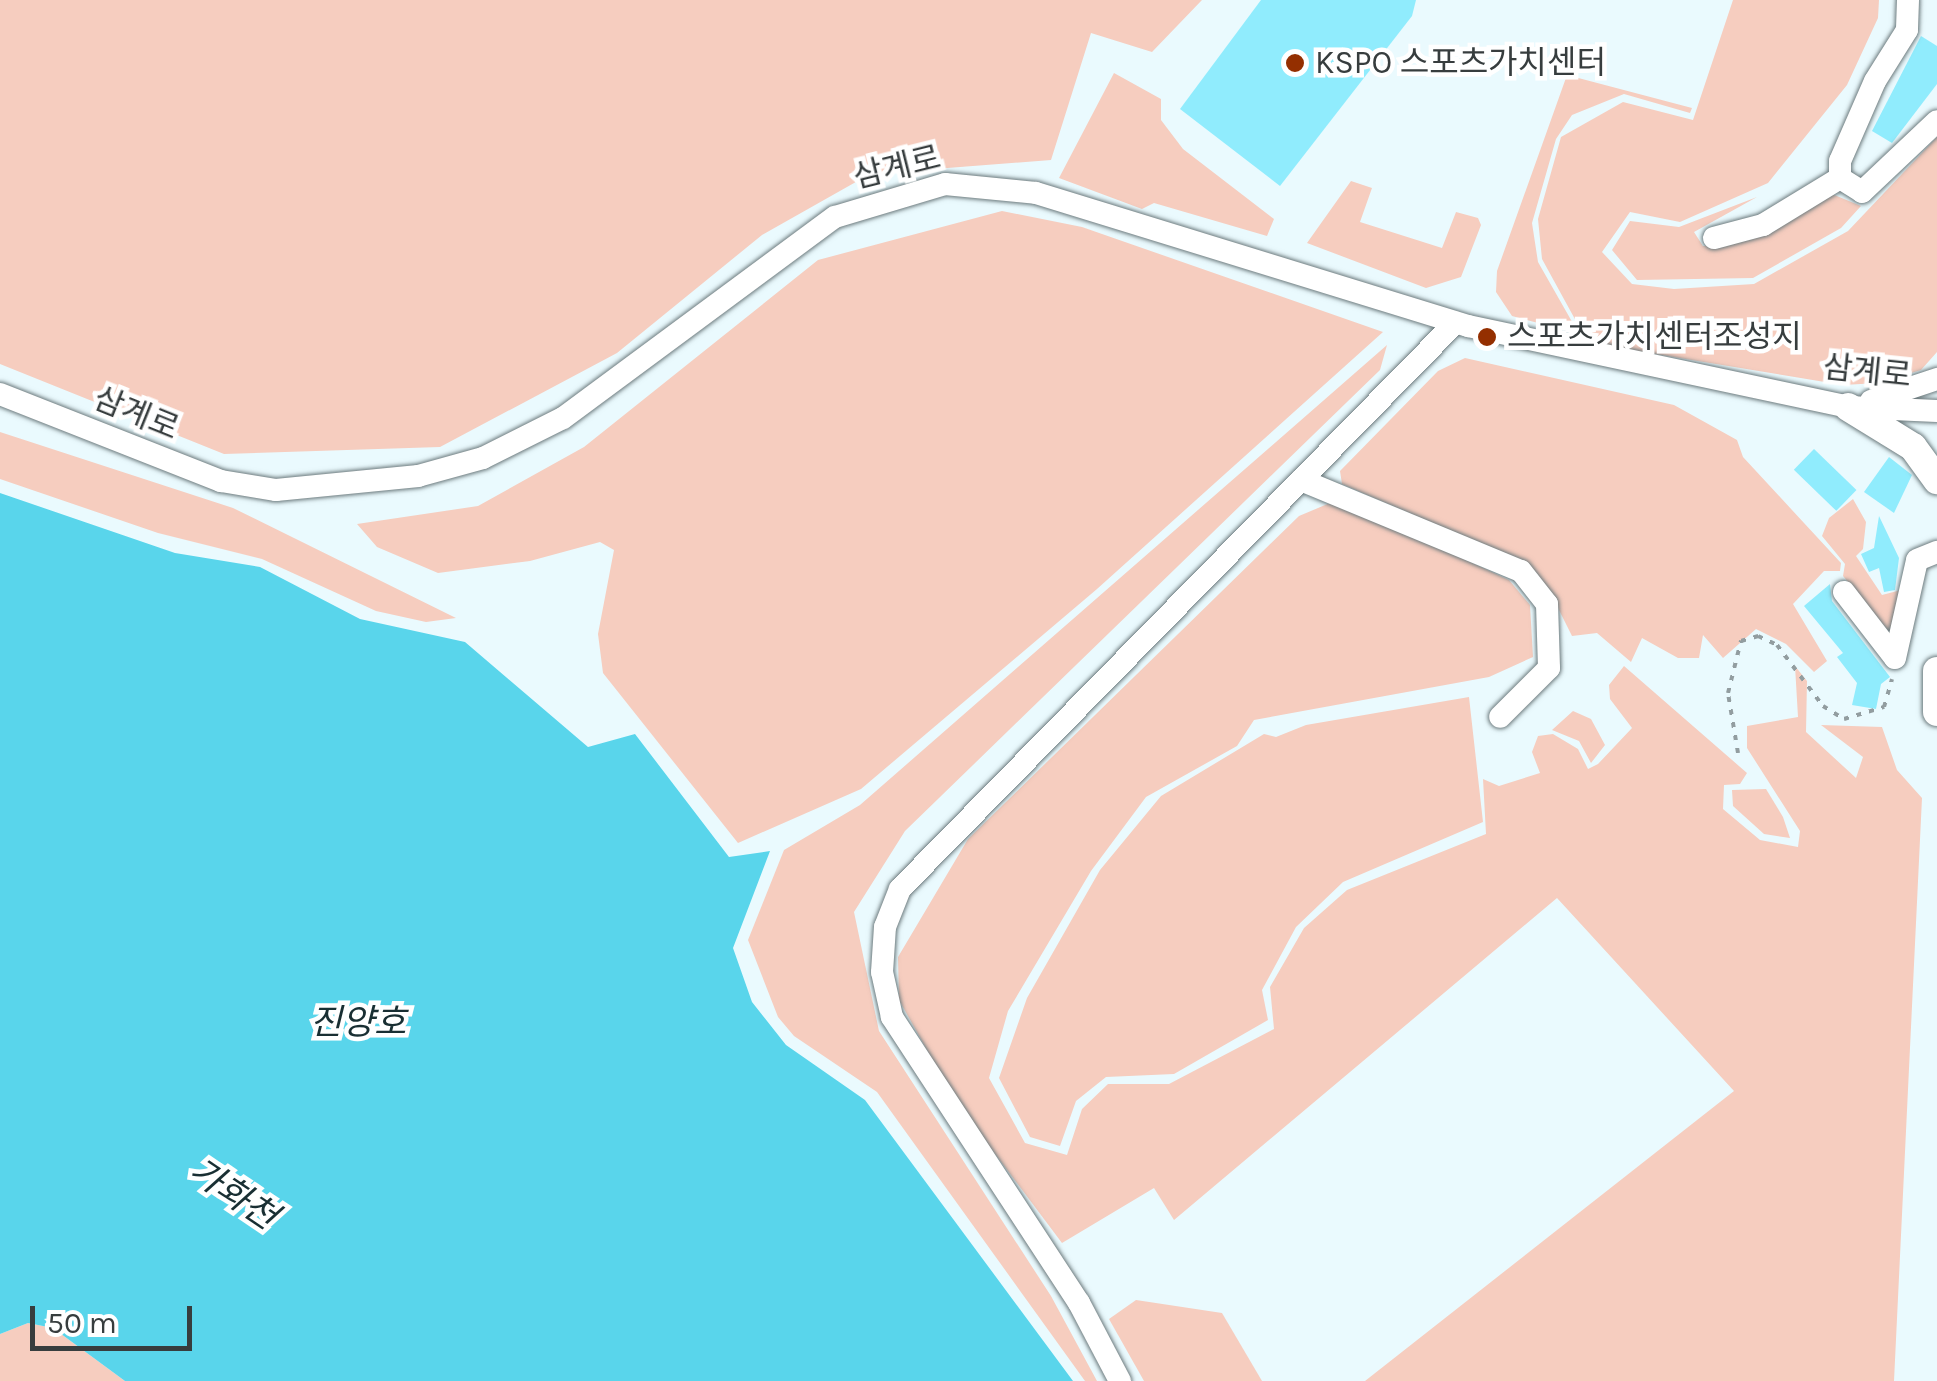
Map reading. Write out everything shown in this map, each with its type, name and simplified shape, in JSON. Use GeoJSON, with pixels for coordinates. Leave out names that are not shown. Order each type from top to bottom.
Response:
{"type":"FeatureCollection","features":[{"type":"Feature","properties":{"kind":"main road"},"geometry":{"type":"LineString","coordinates":[[1848,407],[1913,446],[1937,480]]}},
{"type":"Feature","properties":{"kind":"main road"},"geometry":{"type":"LineString","coordinates":[[1937,671],[1937,712]]}},
{"type":"Feature","properties":{"kind":"street"},"geometry":{"type":"LineString","coordinates":[[1908,0],[1907,30],[1868,97],[1840,161],[1840,178],[1850,190],[1862,192],[1937,121]]}},
{"type":"Feature","properties":{"kind":"street"},"geometry":{"type":"LineString","coordinates":[[1714,238],[1764,225],[1840,178]]}},
{"type":"Feature","properties":{"kind":"street","name":"삼계로"},"geometry":{"type":"LineString","coordinates":[[0,394],[221,481],[276,490],[418,476],[483,458],[564,418],[835,217],[945,184],[1036,193],[1455,323],[1848,407],[1937,411]]}},
{"type":"Feature","properties":{"kind":"street"},"geometry":{"type":"LineString","coordinates":[[1120,1381],[1079,1303],[892,1017],[882,972],[885,927],[900,889],[1455,323]]}},
{"type":"Feature","properties":{"kind":"street"},"geometry":{"type":"LineString","coordinates":[[1848,407],[1937,379]]}},
{"type":"Feature","properties":{"kind":"street"},"geometry":{"type":"LineString","coordinates":[[1301,480],[1521,572],[1547,604],[1550,668],[1500,717]]}},
{"type":"Feature","properties":{"kind":"street"},"geometry":{"type":"LineString","coordinates":[[1894,658],[1917,560],[1937,552]]}},
{"type":"Feature","properties":{"kind":"street"},"geometry":{"type":"LineString","coordinates":[[1844,592],[1894,658]]}},
{"type":"Feature","properties":{"kind":"path"},"geometry":{"type":"LineString","coordinates":[[1738,753],[1728,693],[1741,641],[1758,636],[1777,645],[1823,706],[1854,721],[1884,707],[1894,658]]}},
{"type":"Feature","properties":{"kind":"shaded area"},"geometry":{"type":"Polygon","coordinates":[[[0,0],[1202,0],[1152,52],[1091,33],[1051,160],[870,174],[762,235],[617,353],[440,447],[224,454],[0,364],[0,0]]]}},
{"type":"Feature","properties":{"kind":"shaded area"},"geometry":{"type":"Polygon","coordinates":[[[1733,0],[1879,0],[1878,18],[1847,85],[1768,183],[1680,222],[1630,212],[1602,252],[1632,284],[1674,289],[1754,284],[1848,231],[1937,137],[1937,352],[1921,370],[1879,383],[1843,385],[1588,343],[1542,259],[1538,219],[1561,137],[1623,102],[1693,120],[1733,0]]]}},
{"type":"Feature","properties":{"kind":"shaded area"},"geometry":{"type":"Polygon","coordinates":[[[1114,73],[1161,99],[1161,120],[1183,149],[1274,219],[1267,236],[1154,203],[1142,209],[1059,178],[1114,73]]]}},
{"type":"Feature","properties":{"kind":"shaded area"},"geometry":{"type":"Polygon","coordinates":[[[1567,75],[1692,108],[1690,113],[1624,94],[1572,115],[1556,139],[1532,223],[1538,262],[1579,334],[1512,316],[1496,292],[1497,271],[1567,75]]]}},
{"type":"Feature","properties":{"kind":"shaded area"},"geometry":{"type":"Polygon","coordinates":[[[1351,181],[1372,188],[1360,222],[1442,248],[1456,212],[1478,218],[1481,225],[1461,277],[1426,288],[1307,243],[1351,181]]]}},
{"type":"Feature","properties":{"kind":"shaded area"},"geometry":{"type":"Polygon","coordinates":[[[1832,194],[1861,206],[1841,228],[1753,278],[1637,280],[1612,250],[1630,221],[1679,227],[1757,197],[1694,232],[1703,246],[1731,245],[1832,194]]]}},
{"type":"Feature","properties":{"kind":"shaded area"},"geometry":{"type":"Polygon","coordinates":[[[1002,211],[1082,227],[1383,332],[1097,589],[861,789],[738,843],[603,673],[598,634],[614,550],[600,542],[530,561],[438,573],[377,547],[357,524],[478,506],[584,447],[818,260],[1002,211]]]}},
{"type":"Feature","properties":{"kind":"shaded area"},"geometry":{"type":"Polygon","coordinates":[[[1387,345],[1380,370],[905,831],[854,912],[879,1031],[1051,1296],[1097,1381],[1085,1381],[877,1092],[794,1036],[778,1017],[748,940],[784,850],[860,805],[1387,345]]]}},
{"type":"Feature","properties":{"kind":"shaded area"},"geometry":{"type":"Polygon","coordinates":[[[1465,358],[1674,405],[1737,440],[1743,457],[1841,563],[1840,571],[1824,571],[1793,604],[1827,661],[1814,672],[1786,644],[1756,629],[1723,658],[1703,635],[1699,658],[1678,658],[1642,638],[1631,662],[1597,633],[1572,636],[1558,608],[1502,553],[1342,484],[1340,471],[1438,371],[1465,358]]]}},
{"type":"Feature","properties":{"kind":"shaded area"},"geometry":{"type":"Polygon","coordinates":[[[0,432],[233,508],[456,618],[426,622],[376,611],[262,559],[158,533],[0,479],[0,432]]]}},
{"type":"Feature","properties":{"kind":"shaded area"},"geometry":{"type":"Polygon","coordinates":[[[1853,499],[1866,522],[1863,549],[1856,556],[1882,595],[1905,589],[1892,635],[1843,576],[1845,564],[1822,536],[1829,518],[1853,499]]]}},
{"type":"Feature","properties":{"kind":"shaded area"},"geometry":{"type":"Polygon","coordinates":[[[1337,500],[1509,580],[1530,605],[1533,657],[1489,677],[1254,720],[1237,746],[1146,797],[1091,871],[1008,1011],[989,1078],[1025,1143],[1067,1155],[1082,1109],[1108,1084],[1169,1084],[1274,1029],[1270,987],[1304,928],[1347,890],[1486,834],[1483,779],[1499,786],[1540,773],[1532,752],[1538,736],[1553,734],[1578,749],[1588,769],[1598,764],[1632,728],[1610,699],[1609,685],[1624,666],[1747,773],[1740,784],[1724,785],[1723,809],[1760,840],[1798,847],[1800,831],[1747,748],[1747,726],[1798,717],[1795,666],[1807,681],[1806,732],[1856,778],[1863,757],[1821,725],[1882,727],[1897,770],[1922,798],[1894,1381],[1365,1381],[1734,1091],[1557,898],[1174,1220],[1154,1188],[1062,1243],[956,1102],[899,1000],[898,957],[968,839],[1299,516],[1337,500]]]}},
{"type":"Feature","properties":{"kind":"shaded area"},"geometry":{"type":"Polygon","coordinates":[[[1469,697],[1483,822],[1343,882],[1296,927],[1262,990],[1268,1020],[1174,1074],[1106,1077],[1076,1101],[1060,1146],[1030,1137],[999,1078],[1027,998],[1100,870],[1161,796],[1264,734],[1276,737],[1306,725],[1469,697]]]}},
{"type":"Feature","properties":{"kind":"shaded area"},"geometry":{"type":"Polygon","coordinates":[[[1573,711],[1591,719],[1605,745],[1591,763],[1579,741],[1552,730],[1573,711]]]}},
{"type":"Feature","properties":{"kind":"shaded area"},"geometry":{"type":"Polygon","coordinates":[[[1766,789],[1790,838],[1764,834],[1733,806],[1732,790],[1766,789]]]}},
{"type":"Feature","properties":{"kind":"shaded area"},"geometry":{"type":"Polygon","coordinates":[[[1136,1300],[1222,1313],[1262,1381],[1144,1381],[1109,1319],[1136,1300]]]}},
{"type":"Feature","properties":{"kind":"shaded area"},"geometry":{"type":"Polygon","coordinates":[[[28,1323],[53,1328],[125,1381],[0,1381],[0,1334],[28,1323]]]}},
{"type":"Feature","properties":{"kind":"water","name":"진양호"},"geometry":{"type":"Polygon","coordinates":[[[0,493],[175,553],[260,567],[360,619],[465,642],[588,747],[635,734],[729,857],[770,851],[733,948],[752,1002],[786,1045],[865,1100],[1073,1381],[125,1381],[53,1328],[28,1323],[0,1334],[0,493]]]}},
{"type":"Feature","properties":{"kind":"building","name":"KSPO 스포츠가치센터"},"geometry":{"type":"Polygon","coordinates":[[[1261,0],[1416,0],[1412,16],[1280,186],[1180,109],[1261,0]]]}},
{"type":"Feature","properties":{"kind":"building"},"geometry":{"type":"Polygon","coordinates":[[[1921,36],[1937,46],[1937,84],[1892,143],[1872,131],[1921,36]]]}},
{"type":"Feature","properties":{"kind":"building"},"geometry":{"type":"Polygon","coordinates":[[[1814,449],[1856,490],[1836,511],[1794,470],[1814,449]]]}},
{"type":"Feature","properties":{"kind":"building"},"geometry":{"type":"Polygon","coordinates":[[[1889,457],[1912,475],[1894,513],[1864,492],[1889,457]]]}},
{"type":"Feature","properties":{"kind":"building"},"geometry":{"type":"Polygon","coordinates":[[[1879,516],[1899,558],[1895,590],[1884,592],[1879,568],[1869,572],[1861,554],[1874,548],[1879,516]]]}},
{"type":"Feature","properties":{"kind":"building"},"geometry":{"type":"Polygon","coordinates":[[[1830,584],[1832,601],[1890,677],[1881,684],[1876,709],[1852,705],[1857,683],[1837,657],[1843,653],[1804,606],[1830,584]]]}},
{"type":"Feature","properties":{"kind":"place","name":"KSPO 스포츠가치센터"},"geometry":{"type":"Point","coordinates":[1295,63]}},
{"type":"Feature","properties":{"kind":"place","name":"스포츠가치센터조성지"},"geometry":{"type":"Point","coordinates":[1487,337]}},
{"type":"Feature","properties":{"kind":"water label","name":"가화천"},"geometry":{"type":"Point","coordinates":[233,1194]}}]}
